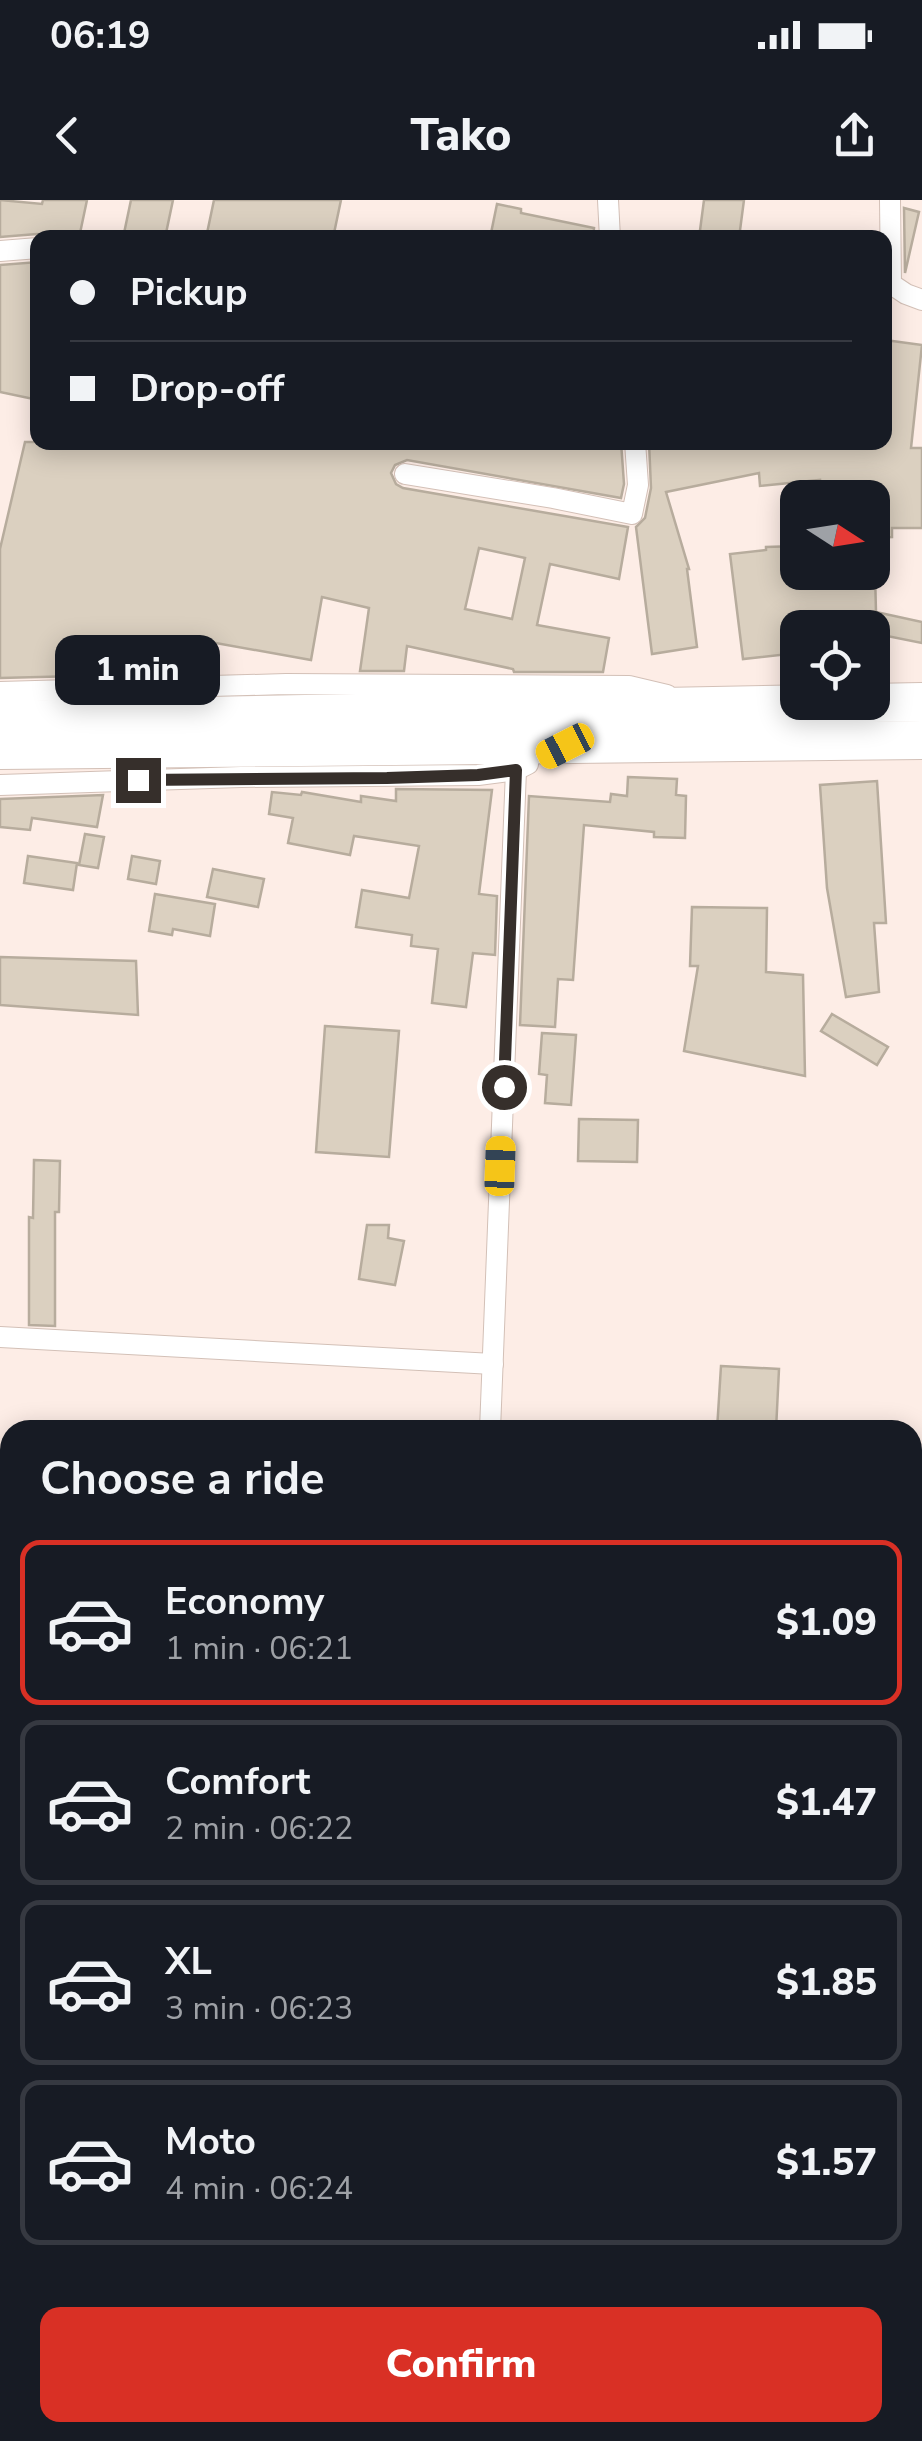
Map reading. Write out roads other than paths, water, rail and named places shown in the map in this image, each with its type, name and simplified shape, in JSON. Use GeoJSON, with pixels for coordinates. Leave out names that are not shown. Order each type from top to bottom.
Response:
{"type":"FeatureCollection","features":[{"type":"Feature","properties":{"kind":"highway"},"geometry":{"type":"LineString","coordinates":[[0,720],[922,702]]}},
{"type":"Feature","properties":{"kind":"highway"},"geometry":{"type":"LineString","coordinates":[[0,750],[922,740]]}},
{"type":"Feature","properties":{"kind":"street"},"geometry":{"type":"LineString","coordinates":[[608,200],[610,230]]}},
{"type":"Feature","properties":{"kind":"street"},"geometry":{"type":"LineString","coordinates":[[890,200],[891,230]]}},
{"type":"Feature","properties":{"kind":"street"},"geometry":{"type":"LineString","coordinates":[[0,251],[30,249]]}},
{"type":"Feature","properties":{"kind":"street"},"geometry":{"type":"LineString","coordinates":[[892,284],[922,300]]}},
{"type":"Feature","properties":{"kind":"street"},"geometry":{"type":"LineString","coordinates":[[405,474],[632,514],[638,485],[635,450]]}},
{"type":"Feature","properties":{"kind":"street"},"geometry":{"type":"LineString","coordinates":[[0,692],[286,684],[629,686],[694,707],[692,745]]}},
{"type":"Feature","properties":{"kind":"street"},"geometry":{"type":"LineString","coordinates":[[0,785],[478,775],[516,770],[565,746]]}},
{"type":"Feature","properties":{"kind":"street"},"geometry":{"type":"LineString","coordinates":[[490,1420],[516,770]]}},
{"type":"Feature","properties":{"kind":"street"},"geometry":{"type":"LineString","coordinates":[[0,1337],[492,1364]]}}]}
